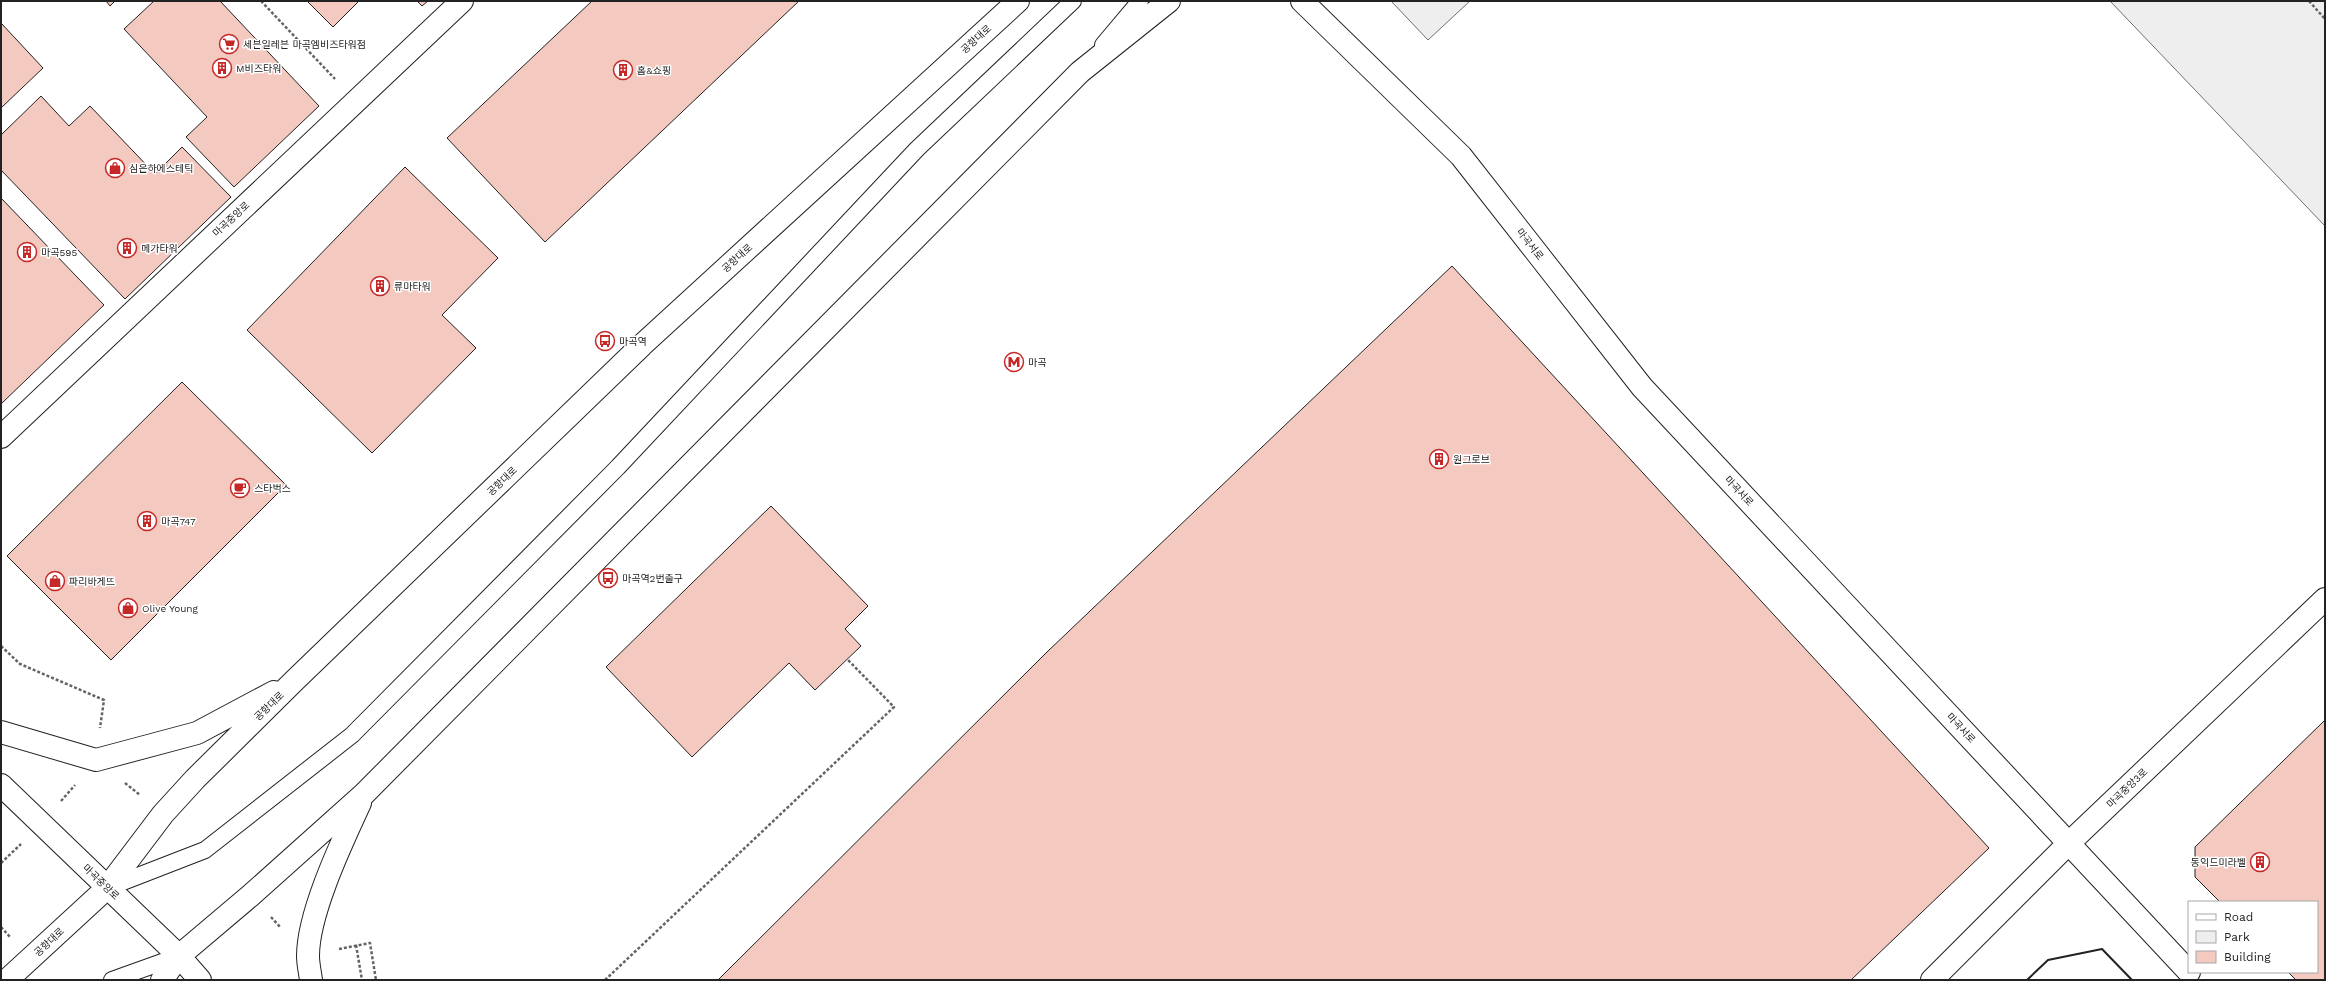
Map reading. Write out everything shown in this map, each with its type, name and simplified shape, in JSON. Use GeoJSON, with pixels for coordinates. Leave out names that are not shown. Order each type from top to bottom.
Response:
{"type":"FeatureCollection","features":[{"type":"Feature","properties":{"kind":"main road","name":"마곡중앙로"},"geometry":{"type":"LineString","coordinates":[[1,437],[462,1]]}},
{"type":"Feature","properties":{"kind":"main road","name":"공항대로"},"geometry":{"type":"LineString","coordinates":[[7,980],[108,888],[163,814],[195,779],[294,681],[642,345],[1018,1]]}},
{"type":"Feature","properties":{"kind":"main road"},"geometry":{"type":"LineString","coordinates":[[162,980],[179,956],[250,896],[364,794],[1080,72],[1169,1]]}},
{"type":"Feature","properties":{"kind":"main road","name":"마곡서로"},"geometry":{"type":"LineString","coordinates":[[1302,1],[1461,156],[1642,387],[2188,971]]}},
{"type":"Feature","properties":{"kind":"main road","name":"마곡중앙3로"},"geometry":{"type":"LineString","coordinates":[[1932,980],[2069,843],[2325,599]]}},
{"type":"Feature","properties":{"kind":"main road"},"geometry":{"type":"LineString","coordinates":[[1,732],[96,760],[197,733],[294,681]]}},
{"type":"Feature","properties":{"kind":"main road","name":"마곡중앙로"},"geometry":{"type":"LineString","coordinates":[[1,785],[179,956],[200,980]]}},
{"type":"Feature","properties":{"kind":"main road"},"geometry":{"type":"LineString","coordinates":[[311,980],[308,955],[315,916],[342,842],[364,794]]}},
{"type":"Feature","properties":{"kind":"lane"},"geometry":{"type":"LineString","coordinates":[[108,888],[205,850],[352,735],[618,467],[917,149],[1073,1]]}},
{"type":"Feature","properties":{"kind":"lane"},"geometry":{"type":"LineString","coordinates":[[1080,72],[1140,1]]}},
{"type":"Feature","properties":{"kind":"lane"},"geometry":{"type":"LineString","coordinates":[[112,980],[179,956]]}},
{"type":"Feature","properties":{"kind":"path"},"geometry":{"type":"LineString","coordinates":[[261,1],[356,102]]}},
{"type":"Feature","properties":{"kind":"path"},"geometry":{"type":"LineString","coordinates":[[2309,1],[2325,19]]}},
{"type":"Feature","properties":{"kind":"path"},"geometry":{"type":"LineString","coordinates":[[1,646],[20,664],[104,700]]}},
{"type":"Feature","properties":{"kind":"path"},"geometry":{"type":"LineString","coordinates":[[605,980],[894,707],[848,660]]}},
{"type":"Feature","properties":{"kind":"path"},"geometry":{"type":"LineString","coordinates":[[362,980],[356,945],[370,943],[376,980]]}},
{"type":"Feature","properties":{"kind":"green space"},"geometry":{"type":"Polygon","coordinates":[[[1391,1],[1470,1],[1428,40],[1391,1]]]}},
{"type":"Feature","properties":{"kind":"green space"},"geometry":{"type":"Polygon","coordinates":[[[2110,1],[2325,1],[2325,226],[2110,1]]]}},
{"type":"Feature","properties":{"kind":"building"},"geometry":{"type":"Polygon","coordinates":[[[106,1],[115,1],[110,6],[106,1]]]}},
{"type":"Feature","properties":{"kind":"building","name":"M비즈타워"},"geometry":{"type":"Polygon","coordinates":[[[154,1],[220,1],[319,106],[234,187],[186,137],[207,117],[124,29],[154,1]]]}},
{"type":"Feature","properties":{"kind":"building"},"geometry":{"type":"Polygon","coordinates":[[[307,1],[359,1],[333,27],[307,1]]]}},
{"type":"Feature","properties":{"kind":"building"},"geometry":{"type":"Polygon","coordinates":[[[417,1],[428,1],[422,6],[417,1]]]}},
{"type":"Feature","properties":{"kind":"building","name":"홈&쇼핑"},"geometry":{"type":"Polygon","coordinates":[[[592,1],[799,1],[545,242],[447,138],[592,1]]]}},
{"type":"Feature","properties":{"kind":"building"},"geometry":{"type":"Polygon","coordinates":[[[1,23],[43,68],[1,108],[1,23]]]}},
{"type":"Feature","properties":{"kind":"building","name":"메가타워"},"geometry":{"type":"Polygon","coordinates":[[[41,96],[69,126],[90,106],[155,174],[182,147],[231,197],[125,299],[1,170],[1,135],[41,96]]]}},
{"type":"Feature","properties":{"kind":"building","name":"류마타워"},"geometry":{"type":"Polygon","coordinates":[[[405,167],[498,258],[442,315],[476,348],[372,453],[247,330],[405,167]]]}},
{"type":"Feature","properties":{"kind":"building","name":"마곡595"},"geometry":{"type":"Polygon","coordinates":[[[1,198],[104,305],[1,404],[1,198]]]}},
{"type":"Feature","properties":{"kind":"building","name":"원그로브"},"geometry":{"type":"Polygon","coordinates":[[[1452,266],[1989,848],[1851,980],[718,980],[1047,652],[1452,266]]]}},
{"type":"Feature","properties":{"kind":"building","name":"마곡747"},"geometry":{"type":"Polygon","coordinates":[[[182,382],[286,485],[111,660],[7,556],[182,382]]]}},
{"type":"Feature","properties":{"kind":"building"},"geometry":{"type":"Polygon","coordinates":[[[771,506],[868,606],[845,629],[861,646],[815,690],[789,663],[692,757],[606,667],[771,506]]]}},
{"type":"Feature","properties":{"kind":"building","name":"동익드미라벨"},"geometry":{"type":"Polygon","coordinates":[[[2325,720],[2325,980],[2296,980],[2289,973],[2318,973],[2318,901],[2219,901],[2195,877],[2195,847],[2325,720]]]}},
{"type":"Feature","properties":{"kind":"wall"},"geometry":{"type":"LineString","coordinates":[[2027,980],[2048,960],[2102,949],[2132,980]]}},
{"type":"Feature","properties":{"kind":"place","name":"세븐일레븐 마곡엠비즈타워점"},"geometry":{"type":"Point","coordinates":[229,44]}},
{"type":"Feature","properties":{"kind":"place","name":"M비즈타워"},"geometry":{"type":"Point","coordinates":[222,68]}},
{"type":"Feature","properties":{"kind":"place","name":"홈&쇼핑"},"geometry":{"type":"Point","coordinates":[623,70]}},
{"type":"Feature","properties":{"kind":"place","name":"심은하에스테틱"},"geometry":{"type":"Point","coordinates":[115,168]}},
{"type":"Feature","properties":{"kind":"place","name":"메가타워"},"geometry":{"type":"Point","coordinates":[127,248]}},
{"type":"Feature","properties":{"kind":"place","name":"마곡595"},"geometry":{"type":"Point","coordinates":[27,252]}},
{"type":"Feature","properties":{"kind":"place","name":"류마타워"},"geometry":{"type":"Point","coordinates":[380,286]}},
{"type":"Feature","properties":{"kind":"place","name":"마곡역"},"geometry":{"type":"Point","coordinates":[605,341]}},
{"type":"Feature","properties":{"kind":"place","name":"마곡"},"geometry":{"type":"Point","coordinates":[1014,362]}},
{"type":"Feature","properties":{"kind":"place","name":"원그로브"},"geometry":{"type":"Point","coordinates":[1439,459]}},
{"type":"Feature","properties":{"kind":"place","name":"스타벅스"},"geometry":{"type":"Point","coordinates":[240,488]}},
{"type":"Feature","properties":{"kind":"place","name":"마곡747"},"geometry":{"type":"Point","coordinates":[147,521]}},
{"type":"Feature","properties":{"kind":"place","name":"마곡역2번출구"},"geometry":{"type":"Point","coordinates":[608,578]}},
{"type":"Feature","properties":{"kind":"place","name":"파리바게뜨"},"geometry":{"type":"Point","coordinates":[55,581]}},
{"type":"Feature","properties":{"kind":"place","name":"Olive Young"},"geometry":{"type":"Point","coordinates":[128,608]}},
{"type":"Feature","properties":{"kind":"place","name":"동익드미라벨"},"geometry":{"type":"Point","coordinates":[2260,862]}}]}
